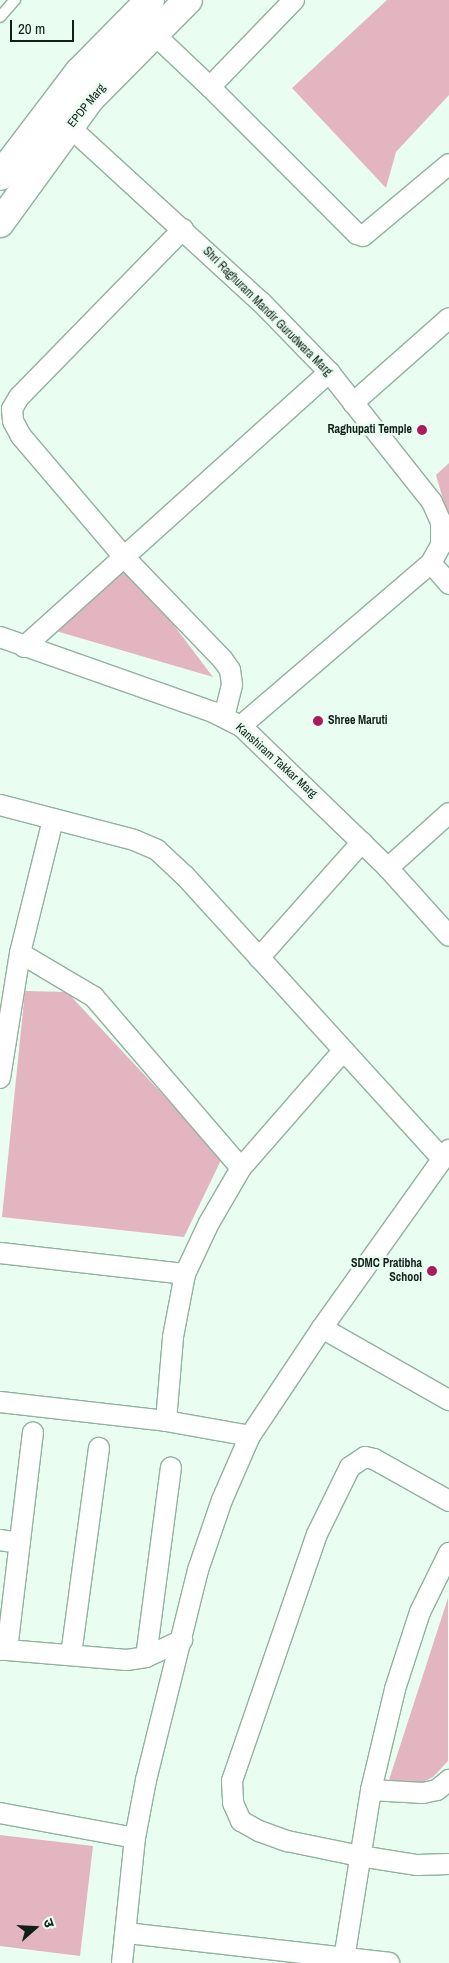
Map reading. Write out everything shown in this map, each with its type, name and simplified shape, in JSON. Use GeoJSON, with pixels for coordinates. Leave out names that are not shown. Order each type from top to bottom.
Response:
{"type":"FeatureCollection","features":[{"type":"Feature","properties":{"kind":"main road","name":"EPDP Marg"},"geometry":{"type":"LineString","coordinates":[[0,224],[60,118],[79,72],[150,0]]}},
{"type":"Feature","properties":{"kind":"main road","name":"EPDP Marg"},"geometry":{"type":"LineString","coordinates":[[0,176],[60,118],[90,99],[184,1]]}},
{"type":"Feature","properties":{"kind":"street"},"geometry":{"type":"LineString","coordinates":[[210,87],[294,0]]}},
{"type":"Feature","properties":{"kind":"street"},"geometry":{"type":"LineString","coordinates":[[154,34],[210,87],[357,234],[363,236],[449,164]]}},
{"type":"Feature","properties":{"kind":"street","name":"Shri Raghuram Mandir Gurudwara Marg"},"geometry":{"type":"LineString","coordinates":[[60,118],[261,302],[329,372],[432,502],[441,522],[441,545],[431,563],[233,722]]}},
{"type":"Feature","properties":{"kind":"street"},"geometry":{"type":"LineString","coordinates":[[183,229],[19,397],[6,426],[21,436],[124,557],[230,670],[233,722]]}},
{"type":"Feature","properties":{"kind":"street"},"geometry":{"type":"LineString","coordinates":[[353,403],[449,318]]}},
{"type":"Feature","properties":{"kind":"street"},"geometry":{"type":"LineString","coordinates":[[24,647],[329,372]]}},
{"type":"Feature","properties":{"kind":"street"},"geometry":{"type":"LineString","coordinates":[[431,563],[449,584]]}},
{"type":"Feature","properties":{"kind":"street","name":"Kanshiram Takkar Marg"},"geometry":{"type":"LineString","coordinates":[[0,637],[233,722],[362,842],[449,936]]}},
{"type":"Feature","properties":{"kind":"street"},"geometry":{"type":"LineString","coordinates":[[0,805],[134,840],[157,850],[185,876],[343,1052],[446,1154],[322,1328],[250,1436],[222,1500],[201,1562],[146,1780],[135,1838],[127,1933],[122,1963]]}},
{"type":"Feature","properties":{"kind":"street"},"geometry":{"type":"LineString","coordinates":[[388,868],[449,814]]}},
{"type":"Feature","properties":{"kind":"street"},"geometry":{"type":"LineString","coordinates":[[0,1078],[20,953],[53,820]]}},
{"type":"Feature","properties":{"kind":"street"},"geometry":{"type":"LineString","coordinates":[[259,958],[362,842]]}},
{"type":"Feature","properties":{"kind":"street"},"geometry":{"type":"LineString","coordinates":[[20,953],[61,974],[94,997],[241,1168]]}},
{"type":"Feature","properties":{"kind":"street"},"geometry":{"type":"LineString","coordinates":[[166,1421],[173,1336],[185,1274],[209,1223],[241,1168],[343,1052]]}},
{"type":"Feature","properties":{"kind":"street"},"geometry":{"type":"LineString","coordinates":[[0,1253],[185,1274]]}},
{"type":"Feature","properties":{"kind":"street"},"geometry":{"type":"LineString","coordinates":[[322,1328],[449,1400]]}},
{"type":"Feature","properties":{"kind":"street"},"geometry":{"type":"LineString","coordinates":[[0,1402],[166,1421],[250,1436]]}},
{"type":"Feature","properties":{"kind":"street"},"geometry":{"type":"LineString","coordinates":[[33,1433],[20,1543],[4,1650],[127,1660],[146,1657],[182,1640]]}},
{"type":"Feature","properties":{"kind":"street"},"geometry":{"type":"LineString","coordinates":[[71,1655],[99,1448]]}},
{"type":"Feature","properties":{"kind":"street"},"geometry":{"type":"LineString","coordinates":[[449,1501],[374,1459],[365,1457],[350,1467],[317,1534],[232,1782],[234,1803],[241,1821],[259,1832],[287,1841],[360,1856],[417,1865],[449,1864]]}},
{"type":"Feature","properties":{"kind":"street"},"geometry":{"type":"LineString","coordinates":[[146,1657],[171,1468]]}},
{"type":"Feature","properties":{"kind":"street"},"geometry":{"type":"LineString","coordinates":[[0,1540],[20,1543]]}},
{"type":"Feature","properties":{"kind":"street"},"geometry":{"type":"LineString","coordinates":[[344,1959],[371,1790],[395,1689],[442,1582],[449,1553]]}},
{"type":"Feature","properties":{"kind":"street"},"geometry":{"type":"LineString","coordinates":[[371,1790],[423,1793],[437,1790],[449,1780]]}},
{"type":"Feature","properties":{"kind":"street"},"geometry":{"type":"LineString","coordinates":[[0,1813],[135,1838]]}},
{"type":"Feature","properties":{"kind":"street"},"geometry":{"type":"LineString","coordinates":[[127,1933],[389,1963]]}},
{"type":"Feature","properties":{"kind":"lane"},"geometry":{"type":"LineString","coordinates":[[0,17],[15,0]]}},
{"type":"Feature","properties":{"kind":"shaded area"},"geometry":{"type":"Polygon","coordinates":[[[387,0],[449,0],[449,95],[396,152],[386,188],[292,88],[387,0]]]}},
{"type":"Feature","properties":{"kind":"shaded area"},"geometry":{"type":"Polygon","coordinates":[[[449,463],[449,520],[436,475],[449,463]]]}},
{"type":"Feature","properties":{"kind":"shaded area"},"geometry":{"type":"Polygon","coordinates":[[[129,566],[213,677],[56,631],[129,566]]]}},
{"type":"Feature","properties":{"kind":"shaded area"},"geometry":{"type":"Polygon","coordinates":[[[25,991],[67,992],[222,1158],[184,1237],[2,1217],[25,991]]]}},
{"type":"Feature","properties":{"kind":"shaded area"},"geometry":{"type":"Polygon","coordinates":[[[448,1598],[448,1761],[433,1777],[421,1783],[389,1780],[448,1598]]]}},
{"type":"Feature","properties":{"kind":"shaded area"},"geometry":{"type":"Polygon","coordinates":[[[0,1835],[93,1846],[80,1956],[0,1946],[0,1835]]]}},
{"type":"Feature","properties":{"kind":"place","name":"Raghupati Temple"},"geometry":{"type":"Point","coordinates":[422,430]}},
{"type":"Feature","properties":{"kind":"place","name":"Shree Maruti"},"geometry":{"type":"Point","coordinates":[318,721]}},
{"type":"Feature","properties":{"kind":"place","name":"SDMC Pratibha School"},"geometry":{"type":"Point","coordinates":[432,1271]}}]}
